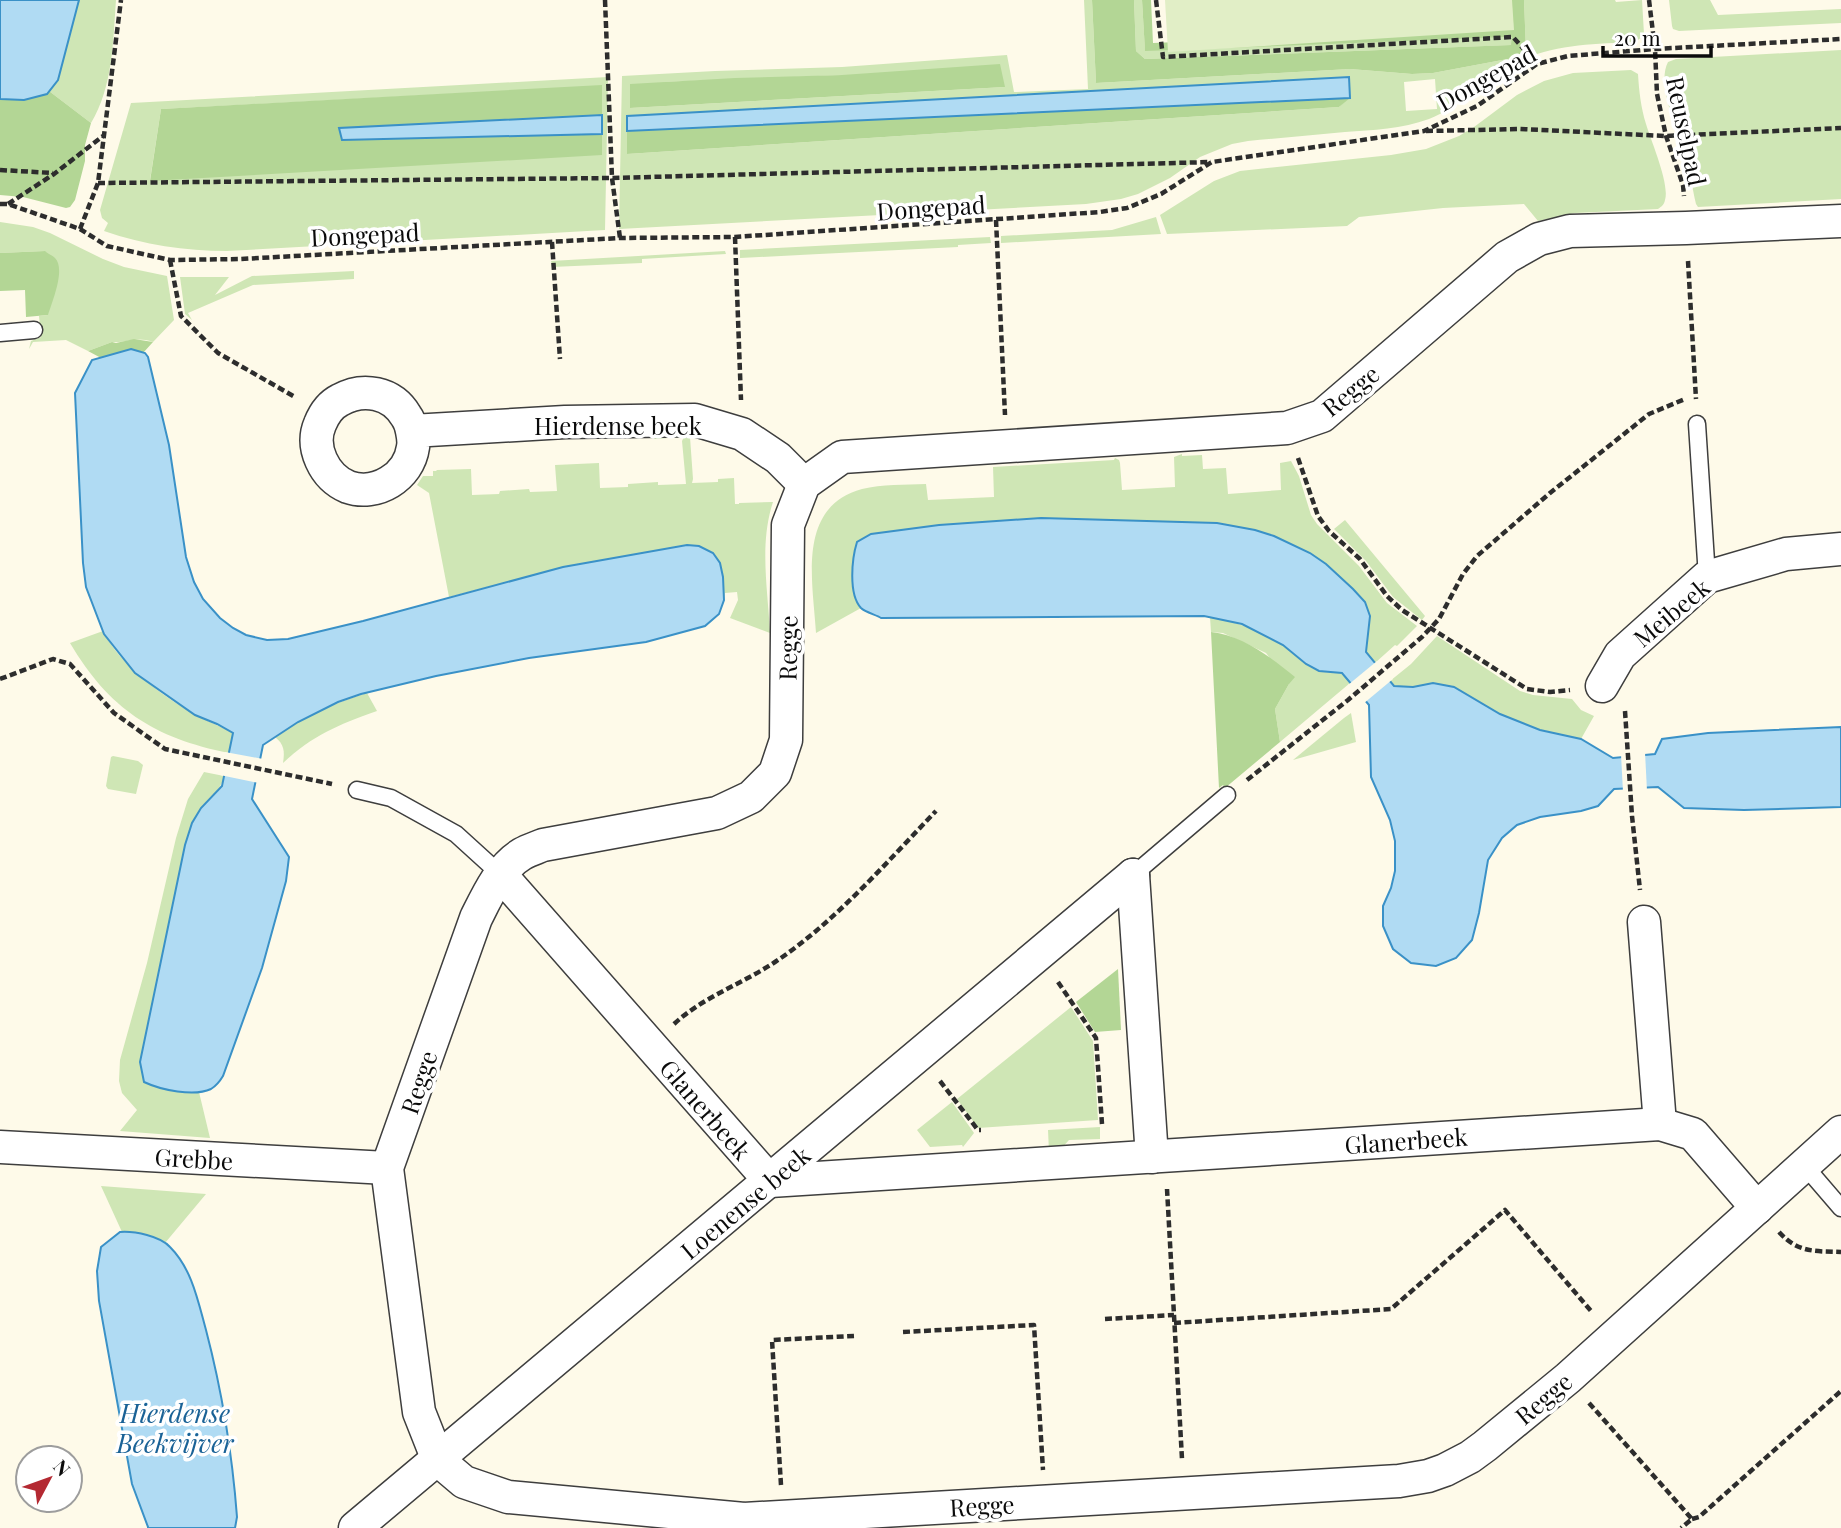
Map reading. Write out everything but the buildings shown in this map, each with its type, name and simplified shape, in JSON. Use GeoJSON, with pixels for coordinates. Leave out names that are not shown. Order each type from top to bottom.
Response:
{"type":"FeatureCollection","features":[{"type":"Feature","properties":{"kind":"street","name":"Regge"},"geometry":{"type":"LineString","coordinates":[[1841,221],[1570,231],[1539,239],[1507,257],[1322,416],[1287,428],[842,457],[804,484],[788,524],[786,740],[775,772],[751,797],[717,813],[543,845],[520,855],[500,874],[476,918],[387,1168],[419,1412],[438,1460],[464,1482],[508,1497],[744,1523],[783,1517],[1399,1481],[1428,1476],[1470,1457],[1568,1378],[1841,1132]]}},
{"type":"Feature","properties":{"kind":"street"},"geometry":{"type":"LineString","coordinates":[[366,392],[382,395],[396,403],[406,416],[412,431],[413,448],[407,464],[396,478],[373,488],[347,486],[333,477],[322,464],[317,447],[317,430],[324,414],[335,402],[366,392]]}},
{"type":"Feature","properties":{"kind":"street","name":"Hierdense beek"},"geometry":{"type":"LineString","coordinates":[[412,431],[565,422],[695,420],[742,433],[779,458],[804,484]]}},
{"type":"Feature","properties":{"kind":"street","name":"Meibeek"},"geometry":{"type":"LineString","coordinates":[[1602,686],[1620,655],[1707,577],[1786,554],[1841,549]]}},
{"type":"Feature","properties":{"kind":"street","name":"Glanerbeek"},"geometry":{"type":"LineString","coordinates":[[500,874],[770,1181],[1660,1124],[1693,1134],[1757,1208]]}},
{"type":"Feature","properties":{"kind":"street"},"geometry":{"type":"LineString","coordinates":[[1133,875],[1149,1121],[1158,1157]]}},
{"type":"Feature","properties":{"kind":"street","name":"Loenense beek"},"geometry":{"type":"LineString","coordinates":[[355,1528],[1133,875]]}},
{"type":"Feature","properties":{"kind":"street"},"geometry":{"type":"LineString","coordinates":[[1644,922],[1660,1124]]}},
{"type":"Feature","properties":{"kind":"street","name":"Grebbe"},"geometry":{"type":"LineString","coordinates":[[0,1147],[387,1168]]}},
{"type":"Feature","properties":{"kind":"lane"},"geometry":{"type":"LineString","coordinates":[[0,332],[34,330]]}},
{"type":"Feature","properties":{"kind":"lane"},"geometry":{"type":"LineString","coordinates":[[1697,424],[1707,577]]}},
{"type":"Feature","properties":{"kind":"lane"},"geometry":{"type":"LineString","coordinates":[[357,789],[391,798],[456,834],[500,874]]}},
{"type":"Feature","properties":{"kind":"lane"},"geometry":{"type":"LineString","coordinates":[[1133,875],[1227,795]]}},
{"type":"Feature","properties":{"kind":"lane"},"geometry":{"type":"LineString","coordinates":[[1804,1165],[1841,1208]]}},
{"type":"Feature","properties":{"kind":"path"},"geometry":{"type":"LineString","coordinates":[[80,229],[98,183],[121,0]]}},
{"type":"Feature","properties":{"kind":"path"},"geometry":{"type":"LineString","coordinates":[[605,0],[612,178],[620,238]]}},
{"type":"Feature","properties":{"kind":"path"},"geometry":{"type":"LineString","coordinates":[[1156,0],[1163,57],[1513,37],[1537,64]]}},
{"type":"Feature","properties":{"kind":"path","name":"Reuselpad"},"geometry":{"type":"LineString","coordinates":[[1648,0],[1655,49],[1657,94],[1683,185],[1697,424]]}},
{"type":"Feature","properties":{"kind":"path","name":"Dongepad"},"geometry":{"type":"LineString","coordinates":[[0,204],[8,204],[80,229],[107,246],[170,260],[241,259],[620,238],[735,237],[1100,212],[1127,208],[1161,194],[1212,162],[1424,131],[1477,106],[1537,64],[1568,56],[1841,39]]}},
{"type":"Feature","properties":{"kind":"path"},"geometry":{"type":"LineString","coordinates":[[1424,131],[1520,129],[1667,136],[1841,128]]}},
{"type":"Feature","properties":{"kind":"path"},"geometry":{"type":"LineString","coordinates":[[8,204],[54,174],[104,135]]}},
{"type":"Feature","properties":{"kind":"path"},"geometry":{"type":"LineString","coordinates":[[98,183],[612,178],[1212,162]]}},
{"type":"Feature","properties":{"kind":"path"},"geometry":{"type":"LineString","coordinates":[[0,170],[54,174]]}},
{"type":"Feature","properties":{"kind":"path"},"geometry":{"type":"LineString","coordinates":[[996,220],[1007,446]]}},
{"type":"Feature","properties":{"kind":"path"},"geometry":{"type":"LineString","coordinates":[[735,237],[742,433]]}},
{"type":"Feature","properties":{"kind":"path"},"geometry":{"type":"LineString","coordinates":[[552,242],[560,359]]}},
{"type":"Feature","properties":{"kind":"path"},"geometry":{"type":"LineString","coordinates":[[170,260],[181,316],[190,326],[218,353],[324,414]]}},
{"type":"Feature","properties":{"kind":"path"},"geometry":{"type":"LineString","coordinates":[[1227,795],[1348,700],[1422,637],[1438,619],[1477,555],[1550,493],[1649,414],[1678,401],[1696,397]]}},
{"type":"Feature","properties":{"kind":"path"},"geometry":{"type":"LineString","coordinates":[[1287,428],[1318,516],[1329,531],[1360,559],[1387,596],[1417,621],[1431,627],[1527,689],[1550,692],[1602,686]]}},
{"type":"Feature","properties":{"kind":"path"},"geometry":{"type":"LineString","coordinates":[[0,680],[53,659],[70,664],[114,713],[166,748],[357,789]]}},
{"type":"Feature","properties":{"kind":"path"},"geometry":{"type":"LineString","coordinates":[[1626,732],[1644,922]]}},
{"type":"Feature","properties":{"kind":"path"},"geometry":{"type":"LineString","coordinates":[[650,1046],[688,1011],[775,962],[819,928],[936,811]]}},
{"type":"Feature","properties":{"kind":"path"},"geometry":{"type":"LineString","coordinates":[[1037,957],[1062,987],[1096,1038],[1102,1124],[1149,1121]]}},
{"type":"Feature","properties":{"kind":"path"},"geometry":{"type":"LineString","coordinates":[[918,1056],[978,1130],[992,1130]]}},
{"type":"Feature","properties":{"kind":"path"},"geometry":{"type":"LineString","coordinates":[[1158,1157],[1174,1315],[1184,1492]]}},
{"type":"Feature","properties":{"kind":"path"},"geometry":{"type":"LineString","coordinates":[[1757,1208],[1788,1242],[1806,1251],[1840,1251]]}},
{"type":"Feature","properties":{"kind":"path"},"geometry":{"type":"LineString","coordinates":[[1174,1323],[1391,1309],[1504,1210],[1613,1337]]}},
{"type":"Feature","properties":{"kind":"path"},"geometry":{"type":"LineString","coordinates":[[1105,1319],[1174,1315]]}},
{"type":"Feature","properties":{"kind":"path"},"geometry":{"type":"LineString","coordinates":[[903,1332],[1034,1325],[1044,1501]]}},
{"type":"Feature","properties":{"kind":"path"},"geometry":{"type":"LineString","coordinates":[[783,1517],[772,1340],[854,1336]]}},
{"type":"Feature","properties":{"kind":"path"},"geometry":{"type":"LineString","coordinates":[[1568,1378],[1692,1519]]}},
{"type":"Feature","properties":{"kind":"path"},"geometry":{"type":"LineString","coordinates":[[1681,1528],[1699,1517],[1841,1391]]}},
{"type":"Feature","properties":{"kind":"green space"},"geometry":{"type":"Polygon","coordinates":[[[79,0],[116,0],[108,79],[91,123],[49,91],[58,80],[79,0]]]}},
{"type":"Feature","properties":{"kind":"green space"},"geometry":{"type":"Polygon","coordinates":[[[1084,0],[1092,0],[1096,83],[1350,69],[1433,73],[1513,58],[1526,51],[1524,0],[1642,0],[1644,34],[1635,42],[1568,47],[1536,55],[1505,69],[1440,114],[1408,125],[1232,144],[1200,157],[1170,178],[1138,194],[1121,199],[1086,204],[619,229],[622,76],[842,67],[1007,55],[1014,92],[1088,89],[1084,0]],[[842,75],[665,82],[630,108],[1005,87],[842,75]],[[1349,77],[627,116],[627,154],[1339,107],[1349,97],[1349,77]],[[1435,79],[1404,82],[1406,111],[1437,109],[1435,79]]]}},
{"type":"Feature","properties":{"kind":"green space"},"geometry":{"type":"Polygon","coordinates":[[[1092,0],[1134,0],[1136,51],[1145,59],[1511,45],[1512,37],[1145,51],[1142,0],[1151,0],[1153,43],[1511,28],[1510,0],[1524,0],[1526,51],[1513,58],[1433,73],[1350,69],[1096,83],[1092,0]]]}},
{"type":"Feature","properties":{"kind":"green space"},"geometry":{"type":"Polygon","coordinates":[[[1134,0],[1142,0],[1145,50],[1512,37],[1512,45],[1145,59],[1136,51],[1134,0]]]}},
{"type":"Feature","properties":{"kind":"green space"},"geometry":{"type":"Polygon","coordinates":[[[1165,0],[1512,0],[1514,30],[1168,52],[1165,0]]]}},
{"type":"Feature","properties":{"kind":"green space"},"geometry":{"type":"Polygon","coordinates":[[[1669,0],[1710,0],[1718,15],[1841,9],[1841,23],[1679,31],[1672,26],[1669,0]]]}},
{"type":"Feature","properties":{"kind":"green space"},"geometry":{"type":"Polygon","coordinates":[[[1841,50],[1841,199],[1698,207],[1687,160],[1666,95],[1665,72],[1668,62],[1676,59],[1841,50]]]}},
{"type":"Feature","properties":{"kind":"green space"},"geometry":{"type":"Polygon","coordinates":[[[1000,64],[1005,87],[630,108],[630,84],[842,75],[1000,64]]]}},
{"type":"Feature","properties":{"kind":"green space"},"geometry":{"type":"Polygon","coordinates":[[[1631,70],[1638,74],[1644,118],[1665,184],[1665,202],[1658,209],[1575,213],[1538,221],[1524,204],[1443,208],[1359,217],[1347,226],[1167,234],[1160,215],[1214,181],[1240,171],[1426,149],[1459,136],[1517,95],[1544,81],[1573,73],[1631,70]]]}},
{"type":"Feature","properties":{"kind":"green space"},"geometry":{"type":"Polygon","coordinates":[[[608,77],[605,230],[227,251],[195,250],[134,240],[104,231],[108,223],[102,218],[100,210],[131,103],[608,77]],[[602,86],[161,109],[150,180],[602,154],[602,86]]]}},
{"type":"Feature","properties":{"kind":"green space"},"geometry":{"type":"Polygon","coordinates":[[[602,85],[602,115],[340,128],[343,140],[602,134],[602,155],[150,181],[161,109],[602,85]]]}},
{"type":"Feature","properties":{"kind":"green space"},"geometry":{"type":"Polygon","coordinates":[[[49,91],[91,123],[75,200],[66,208],[23,197],[0,195],[0,99],[32,98],[49,91]]]}},
{"type":"Feature","properties":{"kind":"green space"},"geometry":{"type":"Polygon","coordinates":[[[1350,98],[1339,107],[627,154],[627,131],[1350,98]]]}},
{"type":"Feature","properties":{"kind":"green space"},"geometry":{"type":"Polygon","coordinates":[[[1156,217],[1161,234],[1001,243],[1001,236],[1112,230],[1156,217]]]}},
{"type":"Feature","properties":{"kind":"green space"},"geometry":{"type":"Polygon","coordinates":[[[0,222],[33,227],[124,267],[167,276],[174,320],[153,342],[112,342],[88,351],[66,340],[33,342],[29,349],[31,341],[41,337],[39,316],[48,315],[45,251],[0,253],[0,222]]]}},
{"type":"Feature","properties":{"kind":"green space"},"geometry":{"type":"Polygon","coordinates":[[[990,237],[991,243],[958,247],[740,258],[740,250],[990,237]]]}},
{"type":"Feature","properties":{"kind":"green space"},"geometry":{"type":"Polygon","coordinates":[[[45,251],[58,263],[59,277],[55,294],[48,315],[26,317],[25,290],[0,291],[0,253],[45,251]]]}},
{"type":"Feature","properties":{"kind":"green space"},"geometry":{"type":"Polygon","coordinates":[[[725,251],[726,254],[642,259],[642,263],[552,267],[551,261],[725,251]]]}},
{"type":"Feature","properties":{"kind":"green space"},"geometry":{"type":"Polygon","coordinates":[[[354,271],[354,279],[253,285],[188,313],[192,320],[185,314],[180,277],[229,277],[215,295],[252,276],[354,271]]]}},
{"type":"Feature","properties":{"kind":"green space"},"geometry":{"type":"Polygon","coordinates":[[[134,339],[153,342],[143,353],[131,349],[101,358],[88,351],[112,342],[134,339]]]}},
{"type":"Feature","properties":{"kind":"green space"},"geometry":{"type":"Polygon","coordinates":[[[714,435],[690,437],[692,483],[734,478],[735,504],[773,502],[765,551],[770,633],[730,618],[738,600],[737,592],[725,593],[724,600],[721,570],[714,556],[699,547],[687,545],[563,567],[449,597],[429,493],[417,485],[423,476],[433,476],[433,471],[437,470],[471,469],[472,495],[529,489],[530,492],[557,491],[555,465],[599,463],[600,488],[658,482],[658,485],[686,484],[682,441],[684,437],[654,439],[654,436],[714,435]]]}},
{"type":"Feature","properties":{"kind":"green space"},"geometry":{"type":"Polygon","coordinates":[[[1182,454],[1202,455],[1203,469],[1226,468],[1228,494],[1281,490],[1280,463],[1291,461],[1299,476],[1311,515],[1317,524],[1359,566],[1387,603],[1417,626],[1375,663],[1365,652],[1370,616],[1353,589],[1310,553],[1255,530],[1217,523],[1041,518],[939,525],[870,534],[853,556],[854,592],[861,608],[816,633],[813,549],[818,529],[827,512],[841,498],[870,487],[926,484],[928,500],[994,497],[993,467],[1115,458],[1120,463],[1122,490],[1175,487],[1174,457],[1182,454]]]}},
{"type":"Feature","properties":{"kind":"green space"},"geometry":{"type":"Polygon","coordinates":[[[1345,520],[1425,616],[1422,620],[1393,597],[1366,561],[1334,529],[1345,520]]]}},
{"type":"Feature","properties":{"kind":"green space"},"geometry":{"type":"Polygon","coordinates":[[[1210,617],[1239,624],[1266,635],[1314,669],[1342,673],[1350,683],[1280,742],[1275,709],[1289,684],[1266,653],[1223,633],[1211,632],[1210,617]]]}},
{"type":"Feature","properties":{"kind":"green space"},"geometry":{"type":"Polygon","coordinates":[[[103,631],[120,656],[155,688],[194,714],[233,733],[229,753],[178,739],[136,717],[118,703],[85,666],[70,643],[103,631]]]}},
{"type":"Feature","properties":{"kind":"green space"},"geometry":{"type":"Polygon","coordinates":[[[1211,632],[1245,643],[1295,677],[1275,709],[1280,742],[1225,788],[1223,785],[1219,788],[1211,632]]]}},
{"type":"Feature","properties":{"kind":"green space"},"geometry":{"type":"Polygon","coordinates":[[[1437,636],[1520,691],[1572,699],[1581,710],[1594,716],[1581,739],[1520,723],[1454,687],[1433,683],[1413,687],[1394,686],[1390,681],[1411,664],[1437,636]]]}},
{"type":"Feature","properties":{"kind":"green space"},"geometry":{"type":"Polygon","coordinates":[[[367,693],[377,711],[327,732],[283,763],[283,748],[275,737],[320,711],[367,693]]]}},
{"type":"Feature","properties":{"kind":"green space"},"geometry":{"type":"Polygon","coordinates":[[[1351,713],[1356,742],[1293,760],[1344,718],[1351,713]]]}},
{"type":"Feature","properties":{"kind":"green space"},"geometry":{"type":"Polygon","coordinates":[[[113,756],[138,761],[143,765],[136,794],[108,789],[106,786],[113,756]]]}},
{"type":"Feature","properties":{"kind":"green space"},"geometry":{"type":"Polygon","coordinates":[[[204,772],[224,776],[220,786],[196,817],[185,845],[166,1090],[199,1092],[210,1138],[120,1131],[137,1110],[122,1093],[119,1081],[120,1060],[147,963],[176,838],[188,799],[204,772]]]}},
{"type":"Feature","properties":{"kind":"green space"},"geometry":{"type":"Polygon","coordinates":[[[1118,969],[1121,1030],[1095,1032],[1076,1002],[1118,969]]]}},
{"type":"Feature","properties":{"kind":"green space"},"geometry":{"type":"Polygon","coordinates":[[[1071,1007],[1093,1041],[1098,1120],[978,1128],[957,1099],[1071,1007]]]}},
{"type":"Feature","properties":{"kind":"green space"},"geometry":{"type":"Polygon","coordinates":[[[952,1102],[974,1133],[963,1147],[930,1147],[917,1130],[952,1102]]]}},
{"type":"Feature","properties":{"kind":"green space"},"geometry":{"type":"Polygon","coordinates":[[[1100,1127],[1100,1139],[1069,1140],[1058,1152],[1049,1152],[1048,1130],[1100,1127]]]}},
{"type":"Feature","properties":{"kind":"green space"},"geometry":{"type":"Polygon","coordinates":[[[101,1186],[206,1194],[165,1243],[148,1236],[122,1232],[101,1186]]]}},
{"type":"Feature","properties":{"kind":"water"},"geometry":{"type":"Polygon","coordinates":[[[0,0],[79,0],[58,80],[47,94],[24,100],[0,99],[0,0]]]}},
{"type":"Feature","properties":{"kind":"water"},"geometry":{"type":"Polygon","coordinates":[[[1349,77],[1350,98],[627,131],[627,116],[1349,77]]]}},
{"type":"Feature","properties":{"kind":"water"},"geometry":{"type":"Polygon","coordinates":[[[602,115],[602,134],[342,140],[339,128],[602,115]]]}},
{"type":"Feature","properties":{"kind":"water"},"geometry":{"type":"Polygon","coordinates":[[[131,349],[145,353],[148,357],[169,445],[186,557],[194,582],[203,599],[220,618],[246,635],[267,640],[288,639],[563,567],[687,545],[699,546],[713,553],[720,563],[723,577],[724,600],[719,614],[705,626],[646,642],[529,658],[361,694],[298,722],[263,745],[252,799],[289,857],[286,881],[262,968],[223,1076],[211,1089],[196,1092],[168,1090],[144,1082],[140,1062],[185,845],[192,823],[201,808],[222,786],[233,733],[195,715],[135,673],[104,634],[86,587],[75,393],[92,360],[131,349]]]}},
{"type":"Feature","properties":{"kind":"water"},"geometry":{"type":"Polygon","coordinates":[[[1041,518],[1217,523],[1274,536],[1326,564],[1365,602],[1370,616],[1366,652],[1394,686],[1413,687],[1433,683],[1454,687],[1500,714],[1540,730],[1581,739],[1613,758],[1655,754],[1662,739],[1708,733],[1841,727],[1841,807],[1744,810],[1684,808],[1658,787],[1614,789],[1598,806],[1540,817],[1517,825],[1502,838],[1488,860],[1472,940],[1456,958],[1436,966],[1411,963],[1393,949],[1383,926],[1383,906],[1395,871],[1395,841],[1390,820],[1371,777],[1369,705],[1342,673],[1319,671],[1283,645],[1242,624],[1204,616],[881,618],[861,608],[857,602],[852,576],[855,549],[857,542],[871,534],[939,525],[1041,518]]]}},
{"type":"Feature","properties":{"kind":"water","name":"Hierdense Beekvijver"},"geometry":{"type":"Polygon","coordinates":[[[120,1232],[147,1235],[166,1243],[184,1265],[193,1286],[212,1354],[226,1423],[235,1493],[235,1528],[148,1528],[132,1484],[99,1301],[97,1271],[101,1247],[120,1232]]]}},
{"type":"Feature","properties":{"kind":"pier"},"geometry":{"type":"Polygon","coordinates":[[[1377,661],[1393,679],[1363,704],[1348,685],[1377,661]]]}},
{"type":"Feature","properties":{"kind":"pier"},"geometry":{"type":"Polygon","coordinates":[[[225,752],[263,759],[259,783],[220,775],[225,752]]]}},
{"type":"Feature","properties":{"kind":"pier"},"geometry":{"type":"Polygon","coordinates":[[[1645,752],[1647,791],[1623,792],[1621,754],[1645,752]]]}}]}
